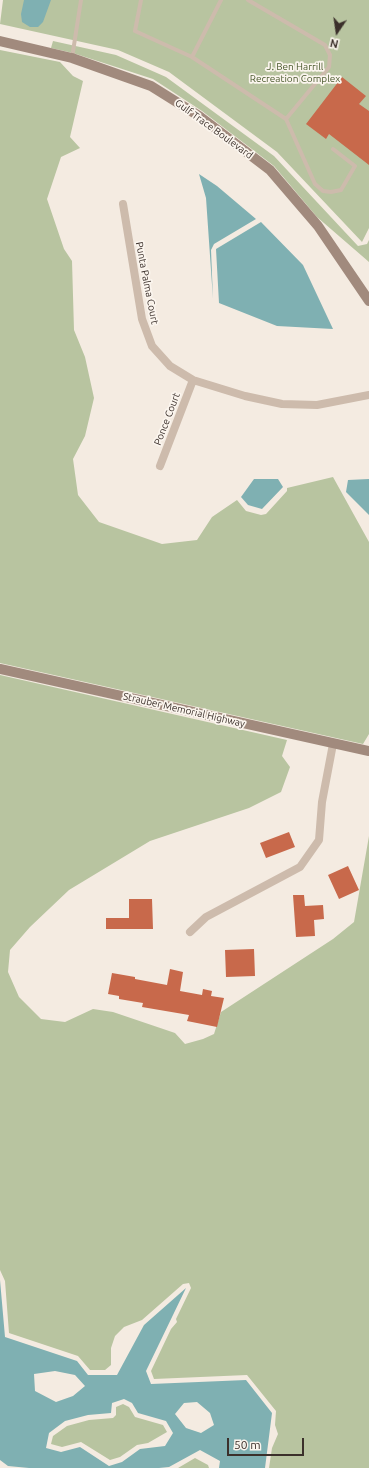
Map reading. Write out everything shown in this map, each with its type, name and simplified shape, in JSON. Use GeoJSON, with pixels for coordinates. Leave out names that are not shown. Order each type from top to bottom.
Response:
{"type":"FeatureCollection","features":[{"type":"Feature","properties":{"kind":"street","name":"Gulf Trace Boulevard"},"geometry":{"type":"LineString","coordinates":[[0,41],[72,58],[151,86],[198,116],[270,170],[318,226],[369,301]]}},
{"type":"Feature","properties":{"kind":"street","name":"Punta Palma Court"},"geometry":{"type":"LineString","coordinates":[[123,204],[142,320],[152,346],[170,366],[193,380],[245,396],[282,404],[317,405],[369,395]]}},
{"type":"Feature","properties":{"kind":"street","name":"Ponce Court"},"geometry":{"type":"LineString","coordinates":[[160,466],[193,380]]}},
{"type":"Feature","properties":{"kind":"street","name":"Strauber Memorial Highway"},"geometry":{"type":"LineString","coordinates":[[0,669],[369,751]]}},
{"type":"Feature","properties":{"kind":"street"},"geometry":{"type":"LineString","coordinates":[[190,932],[206,917],[300,867],[319,840],[322,802],[334,744]]}},
{"type":"Feature","properties":{"kind":"lane"},"geometry":{"type":"LineString","coordinates":[[72,58],[81,0]]}},
{"type":"Feature","properties":{"kind":"lane"},"geometry":{"type":"LineString","coordinates":[[141,0],[134,31],[192,57],[286,119],[315,184],[323,190],[331,192],[341,190],[355,166],[333,149]]}},
{"type":"Feature","properties":{"kind":"lane"},"geometry":{"type":"LineString","coordinates":[[192,57],[221,0]]}},
{"type":"Feature","properties":{"kind":"lane"},"geometry":{"type":"LineString","coordinates":[[248,0],[325,45],[330,55],[329,66],[286,119]]}},
{"type":"Feature","properties":{"kind":"green space","name":"J. Ben Harrill Recreation Complex"},"geometry":{"type":"Polygon","coordinates":[[[3,0],[369,0],[369,228],[362,242],[277,152],[169,72],[118,50],[0,24],[3,0]]]}},
{"type":"Feature","properties":{"kind":"green space"},"geometry":{"type":"Polygon","coordinates":[[[53,41],[116,55],[166,77],[274,156],[358,246],[367,244],[369,240],[369,262],[317,217],[274,166],[202,111],[153,79],[73,53],[51,48],[53,41]]]}},
{"type":"Feature","properties":{"kind":"green space"},"geometry":{"type":"Polygon","coordinates":[[[0,50],[60,62],[73,76],[83,81],[70,137],[80,148],[61,157],[47,199],[64,249],[72,261],[74,330],[85,357],[94,398],[85,436],[73,459],[78,495],[99,522],[162,544],[197,540],[212,517],[237,500],[246,511],[261,515],[266,514],[287,491],[287,488],[333,477],[369,542],[369,734],[363,744],[0,663],[0,50]]]}},
{"type":"Feature","properties":{"kind":"green space"},"geometry":{"type":"Polygon","coordinates":[[[0,675],[287,740],[282,756],[290,767],[281,792],[249,808],[150,841],[69,890],[30,927],[10,950],[8,972],[19,997],[41,1019],[65,1022],[93,1009],[113,1012],[175,1033],[185,1044],[214,1034],[221,1012],[333,939],[354,922],[369,836],[369,1468],[269,1468],[272,1448],[278,1434],[275,1425],[276,1411],[247,1375],[154,1379],[151,1371],[171,1329],[177,1322],[176,1319],[191,1288],[189,1283],[183,1284],[142,1320],[124,1327],[115,1336],[111,1348],[111,1365],[105,1370],[90,1370],[78,1356],[9,1333],[5,1281],[0,1270],[0,675]]]}},
{"type":"Feature","properties":{"kind":"green space"},"geometry":{"type":"Polygon","coordinates":[[[123,1404],[129,1407],[135,1417],[163,1425],[167,1432],[148,1443],[137,1445],[120,1457],[110,1460],[81,1442],[62,1447],[51,1444],[53,1436],[67,1426],[89,1420],[113,1418],[116,1415],[116,1407],[123,1404]]]}},
{"type":"Feature","properties":{"kind":"green space"},"geometry":{"type":"Polygon","coordinates":[[[195,1458],[208,1465],[209,1468],[178,1468],[195,1458]]]}},
{"type":"Feature","properties":{"kind":"water"},"geometry":{"type":"Polygon","coordinates":[[[24,0],[51,0],[43,22],[38,27],[30,27],[22,22],[21,14],[24,0]]]}},
{"type":"Feature","properties":{"kind":"water"},"geometry":{"type":"Polygon","coordinates":[[[199,174],[217,186],[256,219],[214,244],[211,250],[213,299],[206,198],[199,174]]]}},
{"type":"Feature","properties":{"kind":"water"},"geometry":{"type":"Polygon","coordinates":[[[261,222],[303,265],[333,329],[277,326],[219,303],[216,249],[261,222]]]}},
{"type":"Feature","properties":{"kind":"water"},"geometry":{"type":"Polygon","coordinates":[[[254,479],[278,479],[283,487],[262,509],[248,505],[241,497],[254,479]]]}},
{"type":"Feature","properties":{"kind":"water"},"geometry":{"type":"Polygon","coordinates":[[[369,479],[369,515],[346,492],[348,480],[369,479]]]}},
{"type":"Feature","properties":{"kind":"water"},"geometry":{"type":"Polygon","coordinates":[[[0,1280],[5,1337],[77,1361],[88,1375],[117,1375],[144,1325],[186,1288],[146,1371],[151,1384],[246,1380],[272,1413],[265,1468],[219,1468],[220,1461],[200,1450],[169,1467],[159,1468],[29,1468],[8,1466],[0,1460],[0,1280]],[[55,1371],[34,1374],[35,1391],[56,1402],[73,1396],[85,1386],[75,1375],[55,1371]],[[124,1399],[112,1403],[111,1413],[88,1415],[65,1421],[49,1433],[46,1448],[61,1452],[80,1447],[109,1466],[122,1462],[140,1449],[165,1446],[173,1433],[166,1421],[138,1413],[132,1403],[124,1399]],[[197,1402],[184,1403],[175,1414],[186,1428],[201,1433],[214,1425],[210,1413],[197,1402]]]}},
{"type":"Feature","properties":{"kind":"building"},"geometry":{"type":"Polygon","coordinates":[[[342,77],[366,96],[359,104],[369,111],[369,165],[329,134],[326,139],[306,124],[342,77]]]}},
{"type":"Feature","properties":{"kind":"building"},"geometry":{"type":"Polygon","coordinates":[[[289,832],[295,847],[266,858],[260,843],[289,832]]]}},
{"type":"Feature","properties":{"kind":"building"},"geometry":{"type":"Polygon","coordinates":[[[348,866],[359,890],[339,899],[328,875],[348,866]]]}},
{"type":"Feature","properties":{"kind":"building"},"geometry":{"type":"Polygon","coordinates":[[[293,895],[304,895],[305,906],[323,905],[324,919],[314,920],[315,936],[296,937],[293,895]]]}},
{"type":"Feature","properties":{"kind":"building"},"geometry":{"type":"Polygon","coordinates":[[[129,899],[152,899],[153,929],[106,929],[106,918],[129,918],[129,899]]]}},
{"type":"Feature","properties":{"kind":"building"},"geometry":{"type":"Polygon","coordinates":[[[254,949],[255,976],[226,977],[225,950],[254,949]]]}},
{"type":"Feature","properties":{"kind":"building"},"geometry":{"type":"Polygon","coordinates":[[[170,969],[183,972],[180,991],[202,995],[203,989],[212,991],[211,996],[224,998],[217,1027],[187,1021],[189,1015],[142,1007],[143,1003],[119,999],[119,996],[108,994],[112,973],[167,985],[170,969]]]}}]}
